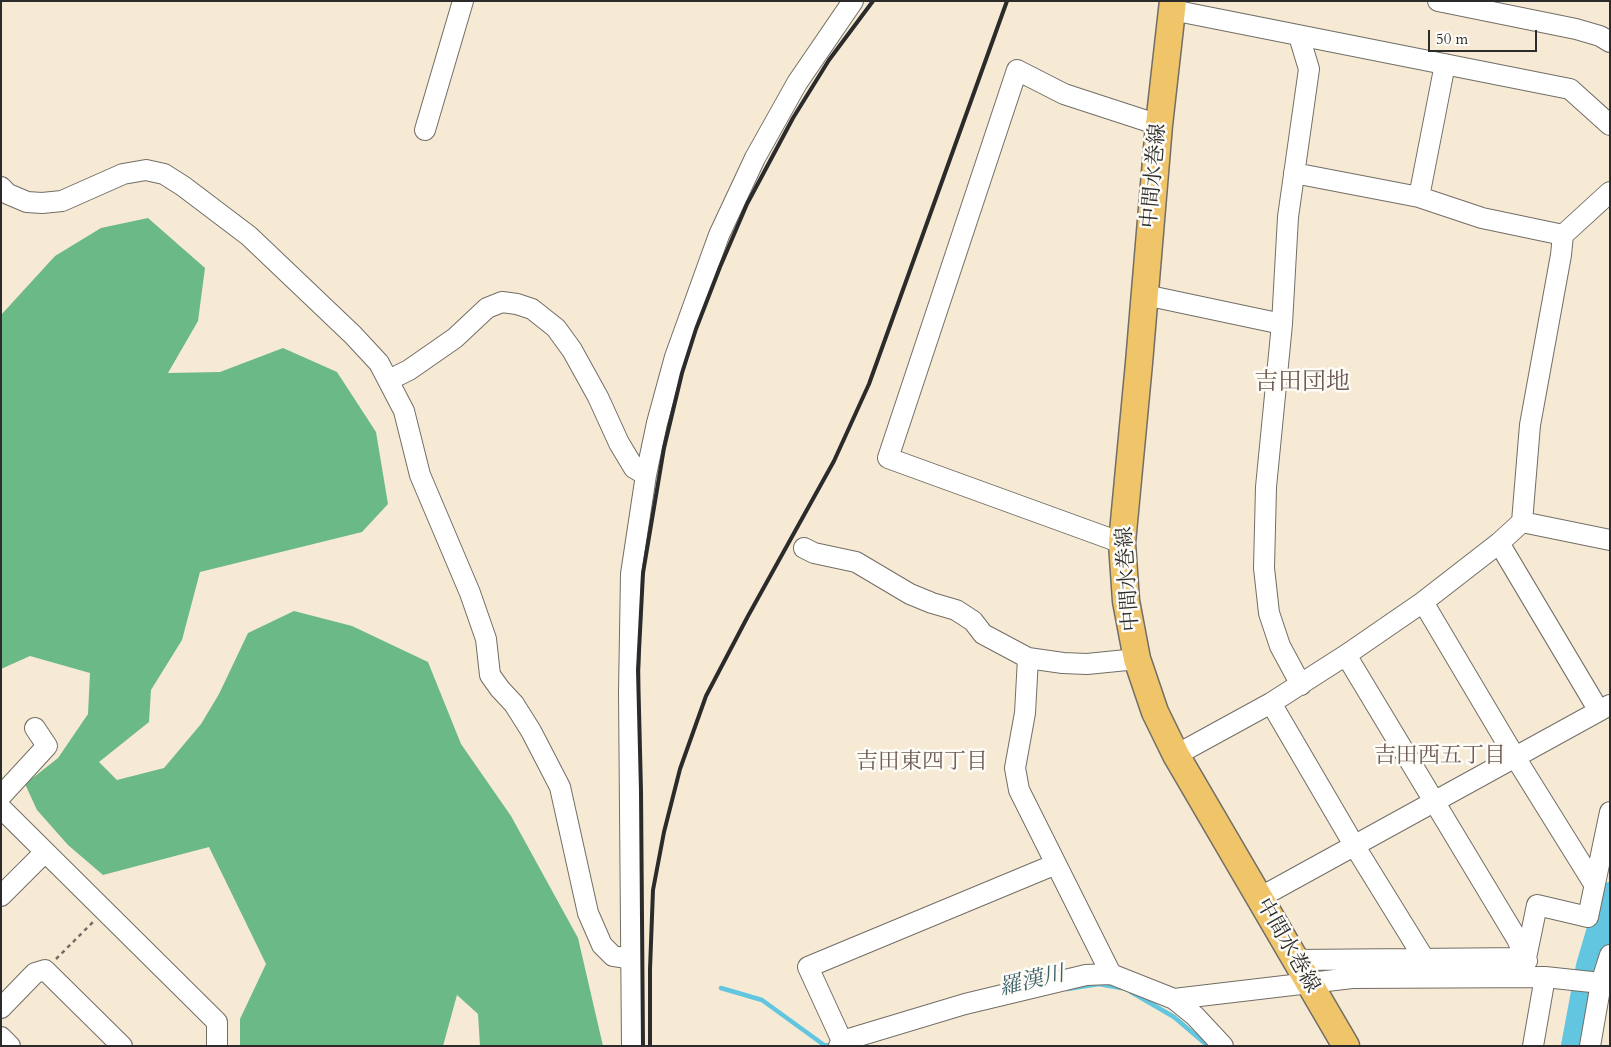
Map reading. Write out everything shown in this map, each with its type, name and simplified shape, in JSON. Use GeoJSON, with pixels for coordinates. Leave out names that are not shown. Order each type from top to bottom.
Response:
{"type":"FeatureCollection","features":[{"type":"Feature","properties":{"kind":"main road","name":"中間水巻線"},"geometry":{"type":"LineString","coordinates":[[1172,6],[1159,125],[1122,543],[1126,601],[1137,659],[1155,712],[1176,755],[1346,1046]]}},
{"type":"Feature","properties":{"kind":"street"},"geometry":{"type":"LineString","coordinates":[[425,130],[463,1]]}},
{"type":"Feature","properties":{"kind":"street"},"geometry":{"type":"LineString","coordinates":[[632,1046],[629,692],[631,574],[646,474],[657,423],[675,357],[719,235],[755,158],[797,83],[853,1]]}},
{"type":"Feature","properties":{"kind":"street"},"geometry":{"type":"LineString","coordinates":[[1438,1],[1607,35]]}},
{"type":"Feature","properties":{"kind":"street"},"geometry":{"type":"LineString","coordinates":[[1172,6],[1299,36],[1570,89],[1610,125]]}},
{"type":"Feature","properties":{"kind":"street"},"geometry":{"type":"LineString","coordinates":[[1299,36],[1309,69],[1288,217],[1282,324],[1266,487],[1264,568],[1269,613],[1280,646],[1301,685]]}},
{"type":"Feature","properties":{"kind":"street"},"geometry":{"type":"LineString","coordinates":[[1419,197],[1445,64]]}},
{"type":"Feature","properties":{"kind":"street"},"geometry":{"type":"LineString","coordinates":[[1122,543],[888,458],[1017,70],[1064,94],[1159,125]]}},
{"type":"Feature","properties":{"kind":"street"},"geometry":{"type":"LineString","coordinates":[[1,187],[8,194],[27,202],[42,203],[62,201],[123,174],[146,170],[164,174],[183,186],[249,236],[353,335],[379,363],[404,411],[420,474],[470,594],[486,639],[490,675],[500,690],[514,704],[531,731],[560,787],[588,912],[602,945],[613,956],[631,959]]}},
{"type":"Feature","properties":{"kind":"street"},"geometry":{"type":"LineString","coordinates":[[1294,173],[1419,197],[1482,218],[1563,235]]}},
{"type":"Feature","properties":{"kind":"street"},"geometry":{"type":"LineString","coordinates":[[1176,755],[1271,703],[1346,655],[1423,602],[1499,543],[1522,522],[1530,425],[1563,235],[1610,192]]}},
{"type":"Feature","properties":{"kind":"street"},"geometry":{"type":"LineString","coordinates":[[1145,295],[1282,324]]}},
{"type":"Feature","properties":{"kind":"street"},"geometry":{"type":"LineString","coordinates":[[389,380],[409,370],[455,338],[488,308],[502,302],[532,309],[556,328],[598,397],[619,443],[634,468],[646,474]]}},
{"type":"Feature","properties":{"kind":"street"},"geometry":{"type":"LineString","coordinates":[[1522,522],[1606,544]]}},
{"type":"Feature","properties":{"kind":"street"},"geometry":{"type":"LineString","coordinates":[[1260,898],[1604,708],[1499,543]]}},
{"type":"Feature","properties":{"kind":"street"},"geometry":{"type":"LineString","coordinates":[[804,548],[814,553],[856,562],[910,594],[956,610],[973,620],[983,634],[1028,658],[1062,664],[1087,664],[1137,659]]}},
{"type":"Feature","properties":{"kind":"street"},"geometry":{"type":"LineString","coordinates":[[1423,602],[1515,757],[1594,884]]}},
{"type":"Feature","properties":{"kind":"street"},"geometry":{"type":"LineString","coordinates":[[1346,655],[1436,802],[1517,939],[1533,971]]}},
{"type":"Feature","properties":{"kind":"street"},"geometry":{"type":"LineString","coordinates":[[1028,658],[1025,712],[1015,768],[1019,790],[1112,974]]}},
{"type":"Feature","properties":{"kind":"street"},"geometry":{"type":"LineString","coordinates":[[1271,703],[1354,845],[1425,960]]}},
{"type":"Feature","properties":{"kind":"street"},"geometry":{"type":"LineString","coordinates":[[1,796],[47,746],[35,728]]}},
{"type":"Feature","properties":{"kind":"street"},"geometry":{"type":"LineString","coordinates":[[1,808],[217,1022],[217,1046]]}},
{"type":"Feature","properties":{"kind":"street"},"geometry":{"type":"LineString","coordinates":[[1533,1046],[1533,971],[1537,906],[1588,917],[1610,812]]}},
{"type":"Feature","properties":{"kind":"street"},"geometry":{"type":"LineString","coordinates":[[1,896],[45,852]]}},
{"type":"Feature","properties":{"kind":"street"},"geometry":{"type":"LineString","coordinates":[[1056,864],[808,967],[840,1043],[965,1004],[1086,975],[1112,974],[1174,999],[1195,1016],[1223,1046]]}},
{"type":"Feature","properties":{"kind":"street"},"geometry":{"type":"LineString","coordinates":[[1590,1046],[1606,983],[1610,955]]}},
{"type":"Feature","properties":{"kind":"street"},"geometry":{"type":"LineString","coordinates":[[1295,960],[1425,960],[1533,971],[1606,983]]}},
{"type":"Feature","properties":{"kind":"street"},"geometry":{"type":"LineString","coordinates":[[1,1008],[35,973],[45,970],[122,1046]]}},
{"type":"Feature","properties":{"kind":"street"},"geometry":{"type":"LineString","coordinates":[[1174,999],[1352,978],[1533,971]]}},
{"type":"Feature","properties":{"kind":"street"},"geometry":{"type":"LineString","coordinates":[[1,1037],[10,1046]]}},
{"type":"Feature","properties":{"kind":"path"},"geometry":{"type":"LineString","coordinates":[[45,970],[105,910]]}},
{"type":"Feature","properties":{"kind":"green space"},"geometry":{"type":"Polygon","coordinates":[[[148,218],[205,268],[198,321],[168,373],[220,372],[283,348],[337,372],[376,432],[388,504],[362,532],[200,572],[182,640],[151,690],[149,722],[99,762],[117,780],[164,768],[201,724],[219,694],[248,633],[294,611],[352,626],[428,662],[461,744],[511,816],[578,938],[603,1046],[480,1046],[478,1014],[457,995],[443,1046],[240,1046],[240,1019],[266,964],[209,847],[103,875],[68,845],[37,810],[25,784],[58,758],[88,714],[90,673],[30,656],[1,669],[1,315],[55,256],[101,228],[148,218]]]}},
{"type":"Feature","properties":{"kind":"waterway"},"geometry":{"type":"LineString","coordinates":[[1574,1046],[1589,966],[1610,895]]}},
{"type":"Feature","properties":{"kind":"waterway","name":"羅漢川"},"geometry":{"type":"LineString","coordinates":[[1067,989],[1099,984],[1121,988]]}},
{"type":"Feature","properties":{"kind":"waterway","name":"羅漢川"},"geometry":{"type":"LineString","coordinates":[[721,988],[762,1000],[824,1045],[831,1046]]}},
{"type":"Feature","properties":{"kind":"waterway","name":"羅漢川"},"geometry":{"type":"LineString","coordinates":[[1131,992],[1174,1017],[1208,1046]]}},
{"type":"Feature","properties":{"kind":"railway"},"geometry":{"type":"LineString","coordinates":[[643,1046],[638,670],[643,573],[664,448],[682,373],[696,329],[747,204],[793,118],[829,60],[873,1]]}},
{"type":"Feature","properties":{"kind":"railway"},"geometry":{"type":"LineString","coordinates":[[650,1046],[653,890],[664,832],[680,769],[706,696],[834,461],[869,384],[1007,1]]}},
{"type":"Feature","properties":{"kind":"district","name":"吉田団地"},"geometry":{"type":"Point","coordinates":[1302,383]}},
{"type":"Feature","properties":{"kind":"district","name":"吉田西五丁目"},"geometry":{"type":"Point","coordinates":[1440,757]}},
{"type":"Feature","properties":{"kind":"district","name":"吉田東四丁目"},"geometry":{"type":"Point","coordinates":[922,763]}}]}
